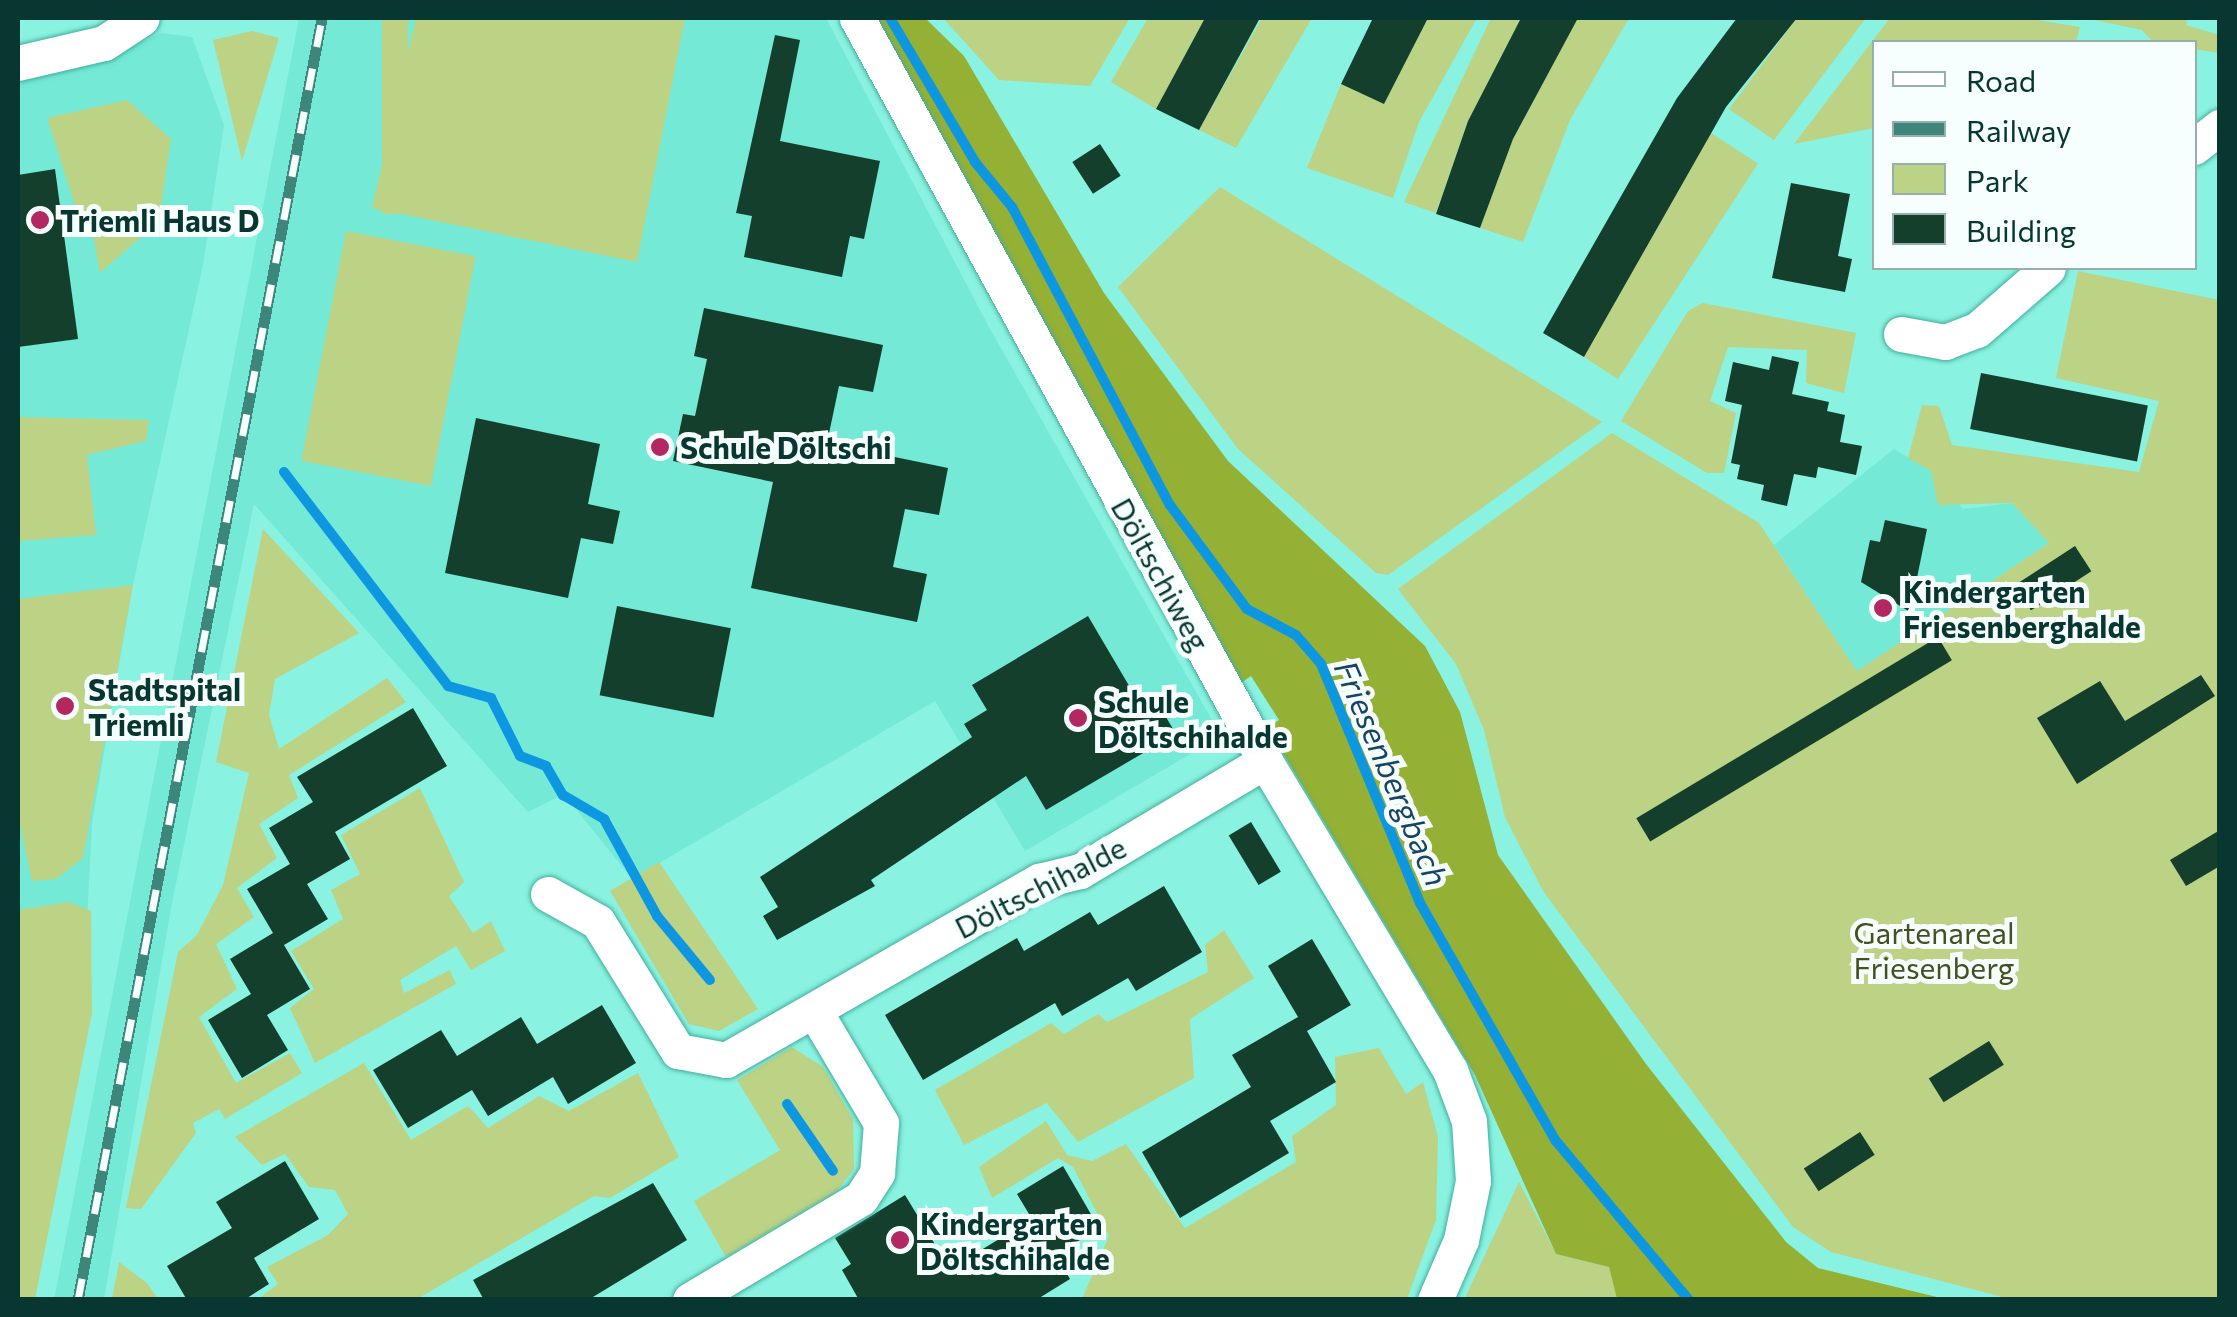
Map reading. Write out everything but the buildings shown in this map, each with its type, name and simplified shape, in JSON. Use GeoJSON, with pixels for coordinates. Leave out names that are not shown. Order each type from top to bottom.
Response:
{"type":"FeatureCollection","features":[{"type":"Feature","properties":{"kind":"street"},"geometry":{"type":"LineString","coordinates":[[18,63],[104,44],[142,18]]}},
{"type":"Feature","properties":{"kind":"street","name":"Döltschiweg"},"geometry":{"type":"LineString","coordinates":[[857,18],[1265,761],[1450,1070],[1470,1121],[1470,1211],[1435,1300]]}},
{"type":"Feature","properties":{"kind":"street"},"geometry":{"type":"LineString","coordinates":[[2197,145],[2220,127]]}},
{"type":"Feature","properties":{"kind":"street"},"geometry":{"type":"LineString","coordinates":[[1901,334],[1946,342],[1977,330],[2046,270]]}},
{"type":"Feature","properties":{"kind":"street","name":"Döltschihalde"},"geometry":{"type":"LineString","coordinates":[[548,894],[598,922],[669,1041],[688,1058],[726,1060],[1038,881],[1080,871],[1265,761]]}},
{"type":"Feature","properties":{"kind":"street"},"geometry":{"type":"LineString","coordinates":[[690,1300],[861,1198],[877,1173],[883,1141],[875,1108],[815,1012]]}},
{"type":"Feature","properties":{"kind":"shaded area","name":"Schule Döltschi"},"geometry":{"type":"Polygon","coordinates":[[[299,18],[826,18],[990,329],[1221,736],[1025,851],[935,701],[632,879],[564,794],[528,812],[254,504],[171,908],[104,1299],[54,1300],[299,18]]]}},
{"type":"Feature","properties":{"kind":"shaded area"},"geometry":{"type":"Polygon","coordinates":[[[874,18],[925,18],[964,56],[1104,293],[1228,461],[1425,646],[1460,712],[1498,855],[1646,1064],[1786,1242],[1818,1268],[1945,1299],[1617,1299],[1609,1267],[1556,1254],[1475,1075],[1268,728],[1279,720],[1251,676],[1241,683],[874,18]]]}},
{"type":"Feature","properties":{"kind":"shaded area","name":"Stadtspital Triemli"},"geometry":{"type":"Polygon","coordinates":[[[161,33],[192,37],[224,125],[203,265],[132,589],[92,823],[82,1020],[31,1300],[18,1299],[18,78],[103,60],[161,33]]]}},
{"type":"Feature","properties":{"kind":"shaded area","name":"Kindergarten Friesenberghalde"},"geometry":{"type":"Polygon","coordinates":[[[1894,449],[1931,471],[1963,509],[2012,503],[2049,543],[1857,672],[1774,545],[1894,449]]]}},
{"type":"Feature","properties":{"kind":"green space"},"geometry":{"type":"Polygon","coordinates":[[[382,18],[408,18],[408,214],[382,214],[382,18]]]}},
{"type":"Feature","properties":{"kind":"green space"},"geometry":{"type":"Polygon","coordinates":[[[416,18],[685,18],[637,262],[372,208],[416,18]]]}},
{"type":"Feature","properties":{"kind":"green space"},"geometry":{"type":"Polygon","coordinates":[[[943,18],[1130,18],[1090,86],[999,80],[943,18]]]}},
{"type":"Feature","properties":{"kind":"green space"},"geometry":{"type":"Polygon","coordinates":[[[1148,18],[1205,18],[1156,109],[1111,82],[1148,18]]]}},
{"type":"Feature","properties":{"kind":"green space"},"geometry":{"type":"Polygon","coordinates":[[[1262,18],[1312,18],[1236,148],[1199,130],[1262,18]]]}},
{"type":"Feature","properties":{"kind":"green space"},"geometry":{"type":"Polygon","coordinates":[[[1428,18],[1477,18],[1419,122],[1393,198],[1307,168],[1341,84],[1384,104],[1428,18]]]}},
{"type":"Feature","properties":{"kind":"green space"},"geometry":{"type":"Polygon","coordinates":[[[1491,18],[1521,18],[1468,121],[1436,213],[1404,202],[1491,18]]]}},
{"type":"Feature","properties":{"kind":"green space"},"geometry":{"type":"Polygon","coordinates":[[[1578,18],[1629,18],[1570,120],[1523,242],[1480,228],[1513,139],[1578,18]]]}},
{"type":"Feature","properties":{"kind":"green space"},"geometry":{"type":"Polygon","coordinates":[[[1797,18],[1866,18],[1774,140],[1729,109],[1797,18]]]}},
{"type":"Feature","properties":{"kind":"green space"},"geometry":{"type":"Polygon","coordinates":[[[1890,18],[2026,18],[2080,27],[2077,40],[1873,40],[1890,18]]]}},
{"type":"Feature","properties":{"kind":"green space"},"geometry":{"type":"Polygon","coordinates":[[[2187,18],[2186,25],[2219,35],[2219,53],[2197,49],[2197,40],[2151,40],[2142,30],[2094,20],[2187,18]]]}},
{"type":"Feature","properties":{"kind":"green space"},"geometry":{"type":"Polygon","coordinates":[[[252,31],[279,38],[242,161],[213,40],[252,31]]]}},
{"type":"Feature","properties":{"kind":"green space"},"geometry":{"type":"Polygon","coordinates":[[[1872,42],[1872,128],[1794,144],[1872,42]]]}},
{"type":"Feature","properties":{"kind":"green space"},"geometry":{"type":"Polygon","coordinates":[[[127,100],[171,139],[159,221],[100,273],[89,212],[76,208],[47,118],[127,100]]]}},
{"type":"Feature","properties":{"kind":"green space"},"geometry":{"type":"Polygon","coordinates":[[[1711,133],[1758,163],[1618,379],[1571,349],[1711,133]]]}},
{"type":"Feature","properties":{"kind":"green space"},"geometry":{"type":"Polygon","coordinates":[[[1220,187],[1602,422],[1388,575],[1376,573],[1238,449],[1118,287],[1220,187]]]}},
{"type":"Feature","properties":{"kind":"green space"},"geometry":{"type":"Polygon","coordinates":[[[346,231],[476,256],[431,486],[301,461],[346,231]]]}},
{"type":"Feature","properties":{"kind":"green space","name":"Gartenareal Friesenberg"},"geometry":{"type":"Polygon","coordinates":[[[2078,271],[2219,300],[2219,1299],[2010,1299],[1831,1252],[1793,1227],[1543,891],[1505,817],[1484,730],[1456,664],[1398,589],[1612,433],[1759,523],[1857,671],[2049,543],[2012,503],[1938,505],[1931,471],[1908,458],[1922,405],[1939,406],[1952,445],[2139,472],[2159,401],[2056,378],[2078,271]]]}},
{"type":"Feature","properties":{"kind":"green space"},"geometry":{"type":"Polygon","coordinates":[[[1703,303],[1856,333],[1844,393],[1806,383],[1807,350],[1728,347],[1710,401],[1736,413],[1724,473],[1707,473],[1621,421],[1688,311],[1703,303]]]}},
{"type":"Feature","properties":{"kind":"green space"},"geometry":{"type":"Polygon","coordinates":[[[18,417],[149,420],[146,441],[87,455],[96,535],[18,541],[18,417]]]}},
{"type":"Feature","properties":{"kind":"green space"},"geometry":{"type":"Polygon","coordinates":[[[263,529],[359,633],[275,679],[269,715],[279,749],[387,678],[406,702],[289,775],[298,798],[259,824],[277,858],[237,888],[254,917],[216,944],[237,989],[199,1017],[236,1083],[290,1053],[302,1073],[225,1119],[219,1109],[193,1123],[196,1133],[141,1209],[126,1208],[178,952],[197,935],[223,885],[249,773],[216,762],[263,529]]]}},
{"type":"Feature","properties":{"kind":"green space"},"geometry":{"type":"Polygon","coordinates":[[[133,585],[83,858],[56,879],[32,881],[18,815],[18,599],[133,585]]]}},
{"type":"Feature","properties":{"kind":"green space"},"geometry":{"type":"Polygon","coordinates":[[[420,788],[464,882],[449,896],[473,933],[491,921],[505,951],[471,970],[456,946],[400,980],[404,993],[450,970],[456,984],[315,1063],[290,1008],[314,989],[291,951],[343,919],[331,890],[360,874],[341,835],[420,788]]]}},
{"type":"Feature","properties":{"kind":"green space"},"geometry":{"type":"Polygon","coordinates":[[[659,862],[758,1009],[719,1031],[689,1024],[610,891],[659,862]]]}},
{"type":"Feature","properties":{"kind":"green space"},"geometry":{"type":"Polygon","coordinates":[[[69,902],[91,911],[92,1013],[35,1299],[18,1299],[18,910],[69,902]]]}},
{"type":"Feature","properties":{"kind":"green space"},"geometry":{"type":"Polygon","coordinates":[[[1224,930],[1254,978],[1190,1019],[1194,1078],[1078,1142],[1047,1103],[964,1145],[935,1090],[1051,1023],[1064,1034],[1098,1014],[1107,1022],[1208,972],[1205,945],[1224,930]]]}},
{"type":"Feature","properties":{"kind":"green space"},"geometry":{"type":"Polygon","coordinates":[[[792,1047],[823,1067],[853,1119],[854,1169],[836,1192],[726,1257],[694,1201],[780,1150],[737,1080],[792,1047]]]}},
{"type":"Feature","properties":{"kind":"green space"},"geometry":{"type":"Polygon","coordinates":[[[1379,1048],[1406,1094],[1423,1082],[1438,1137],[1436,1220],[1407,1299],[1082,1299],[1109,1236],[1073,1167],[1058,1158],[992,1198],[979,1167],[1046,1121],[1067,1155],[1092,1161],[1126,1144],[1185,1228],[1296,1162],[1292,1136],[1336,1105],[1335,1057],[1379,1048]]]}},
{"type":"Feature","properties":{"kind":"green space"},"geometry":{"type":"Polygon","coordinates":[[[364,1063],[411,1140],[468,1106],[488,1128],[539,1096],[569,1111],[638,1073],[679,1157],[610,1198],[594,1196],[417,1299],[258,1299],[278,1284],[267,1267],[328,1235],[348,1214],[335,1190],[309,1187],[285,1154],[262,1165],[235,1137],[364,1063]]]}},
{"type":"Feature","properties":{"kind":"green space"},"geometry":{"type":"Polygon","coordinates":[[[1519,1182],[1556,1254],[1609,1267],[1617,1299],[1464,1300],[1519,1182]]]}},
{"type":"Feature","properties":{"kind":"green space"},"geometry":{"type":"Polygon","coordinates":[[[119,1262],[147,1283],[158,1299],[112,1299],[119,1262]]]}},
{"type":"Feature","properties":{"kind":"waterway","name":"Friesenbergbach"},"geometry":{"type":"LineString","coordinates":[[890,18],[975,162],[1012,207],[1170,505],[1247,609],[1296,635],[1321,664],[1420,903],[1556,1141],[1689,1300]]}},
{"type":"Feature","properties":{"kind":"waterway"},"geometry":{"type":"LineString","coordinates":[[284,472],[448,686],[491,698],[520,756],[546,766],[563,795],[604,819],[657,916],[710,980]]}},
{"type":"Feature","properties":{"kind":"waterway"},"geometry":{"type":"LineString","coordinates":[[787,1104],[833,1171]]}},
{"type":"Feature","properties":{"kind":"railway"},"geometry":{"type":"LineString","coordinates":[[78,1300],[322,18]]}},
{"type":"Feature","properties":{"kind":"place","name":"Triemli Haus D"},"geometry":{"type":"Point","coordinates":[40,220]}},
{"type":"Feature","properties":{"kind":"place","name":"Schule Döltschi"},"geometry":{"type":"Point","coordinates":[660,447]}},
{"type":"Feature","properties":{"kind":"place","name":"Kindergarten Friesenberghalde"},"geometry":{"type":"Point","coordinates":[1883,608]}},
{"type":"Feature","properties":{"kind":"place","name":"Stadtspital Triemli"},"geometry":{"type":"Point","coordinates":[65,706]}},
{"type":"Feature","properties":{"kind":"place","name":"Schule Döltschihalde"},"geometry":{"type":"Point","coordinates":[1078,718]}},
{"type":"Feature","properties":{"kind":"place","name":"Kindergarten Döltschihalde"},"geometry":{"type":"Point","coordinates":[900,1240]}}]}
